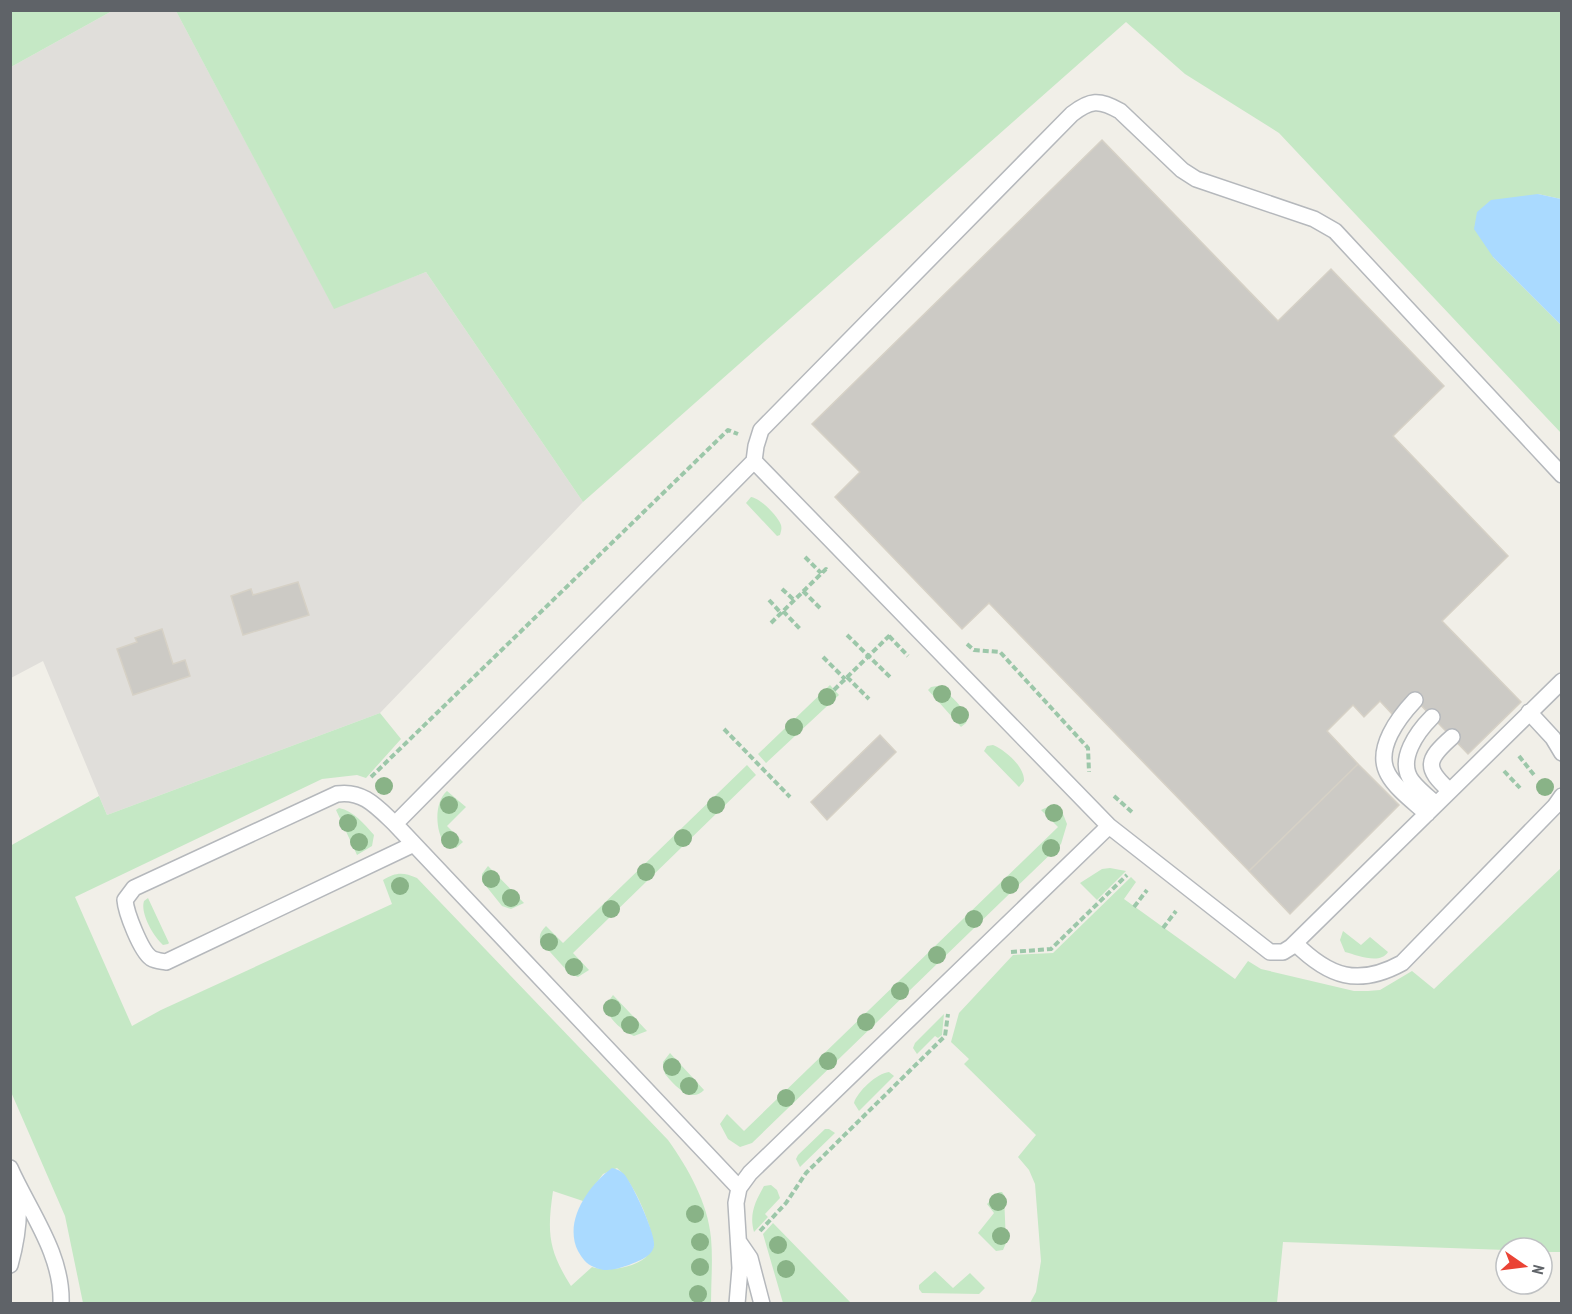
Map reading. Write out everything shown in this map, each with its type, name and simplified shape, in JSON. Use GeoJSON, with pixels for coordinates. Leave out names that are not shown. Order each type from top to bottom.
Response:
{"type":"FeatureCollection","features":[{"type":"Feature","properties":{"kind":"lane"},"geometry":{"type":"LineString","coordinates":[[395,824],[754,460],[762,430],[1072,114],[1089,103],[1099,102],[1120,111],[1182,170],[1196,179],[1314,219],[1335,231],[1562,476]]}},
{"type":"Feature","properties":{"kind":"lane"},"geometry":{"type":"LineString","coordinates":[[754,460],[1109,826],[1263,948],[1277,953],[1283,952],[1295,943],[1562,681]]}},
{"type":"Feature","properties":{"kind":"lane"},"geometry":{"type":"LineString","coordinates":[[1415,700],[1395,724],[1387,745],[1384,767],[1393,782],[1431,809]]}},
{"type":"Feature","properties":{"kind":"lane"},"geometry":{"type":"LineString","coordinates":[[1529,712],[1553,738],[1562,753]]}},
{"type":"Feature","properties":{"kind":"lane"},"geometry":{"type":"LineString","coordinates":[[1431,809],[1411,780],[1407,769],[1408,755],[1414,739],[1432,717]]}},
{"type":"Feature","properties":{"kind":"lane"},"geometry":{"type":"LineString","coordinates":[[1450,791],[1434,776],[1431,764],[1438,750],[1452,737]]}},
{"type":"Feature","properties":{"kind":"lane"},"geometry":{"type":"LineString","coordinates":[[414,844],[166,962],[150,958],[126,909],[125,900],[134,888],[337,794],[346,793],[367,798],[395,824],[414,844],[739,1188]]}},
{"type":"Feature","properties":{"kind":"lane"},"geometry":{"type":"LineString","coordinates":[[1295,943],[1317,964],[1341,974],[1370,976],[1396,967],[1562,796]]}},
{"type":"Feature","properties":{"kind":"lane"},"geometry":{"type":"LineString","coordinates":[[737,1304],[739,1242],[736,1203],[739,1188],[750,1173],[1109,826]]}},
{"type":"Feature","properties":{"kind":"lane"},"geometry":{"type":"LineString","coordinates":[[10,1265],[20,1217],[13,1173]]}},
{"type":"Feature","properties":{"kind":"lane"},"geometry":{"type":"LineString","coordinates":[[13,1173],[40,1226],[57,1268],[61,1304]]}},
{"type":"Feature","properties":{"kind":"lane"},"geometry":{"type":"LineString","coordinates":[[739,1242],[750,1258],[762,1304]]}},
{"type":"Feature","properties":{"kind":"path"},"geometry":{"type":"LineString","coordinates":[[370,778],[728,430],[738,435]]}},
{"type":"Feature","properties":{"kind":"path"},"geometry":{"type":"LineString","coordinates":[[806,557],[821,573]]}},
{"type":"Feature","properties":{"kind":"path"},"geometry":{"type":"LineString","coordinates":[[771,623],[825,569]]}},
{"type":"Feature","properties":{"kind":"path"},"geometry":{"type":"LineString","coordinates":[[782,589],[794,600]]}},
{"type":"Feature","properties":{"kind":"path"},"geometry":{"type":"LineString","coordinates":[[803,591],[822,610]]}},
{"type":"Feature","properties":{"kind":"path"},"geometry":{"type":"LineString","coordinates":[[769,600],[801,630]]}},
{"type":"Feature","properties":{"kind":"path"},"geometry":{"type":"LineString","coordinates":[[847,635],[890,677]]}},
{"type":"Feature","properties":{"kind":"path"},"geometry":{"type":"LineString","coordinates":[[834,690],[889,636],[908,656]]}},
{"type":"Feature","properties":{"kind":"path"},"geometry":{"type":"LineString","coordinates":[[966,643],[974,650],[1000,652],[1088,748],[1088,771],[1096,778]]}},
{"type":"Feature","properties":{"kind":"path"},"geometry":{"type":"LineString","coordinates":[[823,657],[869,699]]}},
{"type":"Feature","properties":{"kind":"path"},"geometry":{"type":"LineString","coordinates":[[724,729],[790,797]]}},
{"type":"Feature","properties":{"kind":"path"},"geometry":{"type":"LineString","coordinates":[[1519,756],[1534,775]]}},
{"type":"Feature","properties":{"kind":"path"},"geometry":{"type":"LineString","coordinates":[[1504,771],[1520,788]]}},
{"type":"Feature","properties":{"kind":"path"},"geometry":{"type":"LineString","coordinates":[[1112,793],[1135,815]]}},
{"type":"Feature","properties":{"kind":"path"},"geometry":{"type":"LineString","coordinates":[[1003,960],[1011,952],[1051,949],[1126,875]]}},
{"type":"Feature","properties":{"kind":"path"},"geometry":{"type":"LineString","coordinates":[[1134,907],[1147,890]]}},
{"type":"Feature","properties":{"kind":"path"},"geometry":{"type":"LineString","coordinates":[[1163,928],[1176,910]]}},
{"type":"Feature","properties":{"kind":"path"},"geometry":{"type":"LineString","coordinates":[[762,1242],[759,1232],[786,1203],[806,1173],[945,1036],[947,1015],[955,1007]]}},
{"type":"Feature","properties":{"kind":"shaded area"},"geometry":{"type":"Polygon","coordinates":[[[112,11],[176,11],[334,308],[426,272],[583,502],[380,713],[107,815],[43,661],[11,678],[11,67],[112,11]]]}},
{"type":"Feature","properties":{"kind":"green space"},"geometry":{"type":"Polygon","coordinates":[[[11,10],[112,10],[112,11],[11,67],[11,10]]]}},
{"type":"Feature","properties":{"kind":"green space"},"geometry":{"type":"Polygon","coordinates":[[[176,11],[1561,11],[1561,199],[1538,194],[1493,257],[1561,325],[1561,433],[1279,133],[1185,74],[1126,22],[583,502],[426,272],[334,309],[176,11]]]}},
{"type":"Feature","properties":{"kind":"green space"},"geometry":{"type":"Polygon","coordinates":[[[751,497],[764,504],[776,517],[781,525],[780,535],[777,536],[746,503],[751,497]]]}},
{"type":"Feature","properties":{"kind":"green space"},"geometry":{"type":"Polygon","coordinates":[[[830,685],[839,695],[766,763],[758,754],[830,685]]]}},
{"type":"Feature","properties":{"kind":"green space"},"geometry":{"type":"Polygon","coordinates":[[[937,686],[951,696],[963,710],[967,719],[961,727],[928,690],[937,686]]]}},
{"type":"Feature","properties":{"kind":"green space"},"geometry":{"type":"Polygon","coordinates":[[[380,713],[401,739],[366,778],[357,775],[322,779],[75,897],[132,1026],[161,1010],[392,904],[383,880],[388,877],[400,874],[417,878],[668,1140],[690,1174],[706,1212],[712,1246],[711,1303],[83,1303],[65,1216],[11,1092],[10,846],[99,796],[107,815],[380,713]],[[617,1168],[603,1174],[583,1201],[553,1191],[550,1218],[551,1240],[558,1262],[571,1286],[592,1267],[612,1269],[626,1267],[645,1258],[654,1246],[641,1204],[617,1168]]]}},
{"type":"Feature","properties":{"kind":"green space"},"geometry":{"type":"Polygon","coordinates":[[[993,745],[1018,765],[1024,781],[1019,787],[984,751],[987,746],[993,745]]]}},
{"type":"Feature","properties":{"kind":"green space"},"geometry":{"type":"Polygon","coordinates":[[[747,765],[756,775],[573,953],[589,970],[578,977],[570,974],[541,942],[540,936],[544,928],[546,926],[563,943],[747,765]]]}},
{"type":"Feature","properties":{"kind":"green space"},"geometry":{"type":"Polygon","coordinates":[[[447,791],[466,807],[447,826],[463,842],[456,848],[445,844],[439,832],[438,809],[447,791]]]}},
{"type":"Feature","properties":{"kind":"green space"},"geometry":{"type":"Polygon","coordinates":[[[1052,805],[1063,814],[1067,824],[1061,844],[752,1143],[740,1147],[728,1139],[720,1124],[727,1114],[744,1131],[1058,827],[1041,810],[1052,805]]]}},
{"type":"Feature","properties":{"kind":"green space"},"geometry":{"type":"Polygon","coordinates":[[[339,808],[354,815],[374,835],[372,846],[357,855],[336,810],[339,808]]]}},
{"type":"Feature","properties":{"kind":"green space"},"geometry":{"type":"Polygon","coordinates":[[[488,866],[524,903],[511,909],[502,906],[482,881],[482,874],[488,866]]]}},
{"type":"Feature","properties":{"kind":"green space"},"geometry":{"type":"Polygon","coordinates":[[[1561,868],[1561,1252],[1554,1252],[1554,1236],[1494,1236],[1494,1250],[1283,1242],[1277,1303],[1030,1303],[1036,1292],[1041,1261],[1035,1184],[1029,1170],[1018,1157],[1036,1135],[964,1064],[969,1059],[951,1042],[959,1013],[1013,955],[1053,953],[1131,877],[1136,882],[1124,899],[1235,979],[1248,961],[1261,969],[1354,991],[1380,990],[1412,971],[1434,989],[1561,868]]]}},
{"type":"Feature","properties":{"kind":"green space"},"geometry":{"type":"Polygon","coordinates":[[[1102,869],[1126,871],[1097,900],[1080,883],[1102,869]]]}},
{"type":"Feature","properties":{"kind":"green space"},"geometry":{"type":"Polygon","coordinates":[[[148,898],[168,944],[163,945],[148,924],[143,906],[144,901],[148,898]]]}},
{"type":"Feature","properties":{"kind":"green space"},"geometry":{"type":"Polygon","coordinates":[[[1343,931],[1361,945],[1370,937],[1388,952],[1374,959],[1345,952],[1340,940],[1343,931]]]}},
{"type":"Feature","properties":{"kind":"green space"},"geometry":{"type":"Polygon","coordinates":[[[613,995],[647,1031],[634,1036],[616,1024],[605,1006],[613,995]]]}},
{"type":"Feature","properties":{"kind":"green space"},"geometry":{"type":"Polygon","coordinates":[[[944,1014],[942,1035],[938,1038],[935,1036],[917,1054],[913,1048],[915,1043],[944,1014]]]}},
{"type":"Feature","properties":{"kind":"green space"},"geometry":{"type":"Polygon","coordinates":[[[670,1053],[704,1090],[699,1094],[688,1094],[678,1088],[665,1074],[663,1062],[670,1053]]]}},
{"type":"Feature","properties":{"kind":"green space"},"geometry":{"type":"Polygon","coordinates":[[[889,1072],[894,1076],[859,1111],[854,1103],[859,1094],[873,1079],[889,1072]]]}},
{"type":"Feature","properties":{"kind":"green space"},"geometry":{"type":"Polygon","coordinates":[[[825,1129],[835,1133],[800,1167],[796,1159],[798,1155],[825,1129]]]}},
{"type":"Feature","properties":{"kind":"green space"},"geometry":{"type":"Polygon","coordinates":[[[771,1185],[777,1190],[780,1198],[765,1214],[768,1217],[754,1232],[752,1219],[756,1203],[764,1186],[771,1185]]]}},
{"type":"Feature","properties":{"kind":"green space"},"geometry":{"type":"Polygon","coordinates":[[[999,1192],[1004,1195],[1006,1243],[1003,1250],[996,1251],[978,1233],[994,1213],[987,1204],[999,1192]]]}},
{"type":"Feature","properties":{"kind":"green space"},"geometry":{"type":"Polygon","coordinates":[[[773,1223],[851,1303],[783,1303],[763,1234],[773,1223]]]}},
{"type":"Feature","properties":{"kind":"green space"},"geometry":{"type":"Polygon","coordinates":[[[935,1271],[953,1288],[970,1273],[985,1288],[979,1294],[922,1293],[919,1285],[935,1271]]]}},
{"type":"Feature","properties":{"kind":"water"},"geometry":{"type":"Polygon","coordinates":[[[1538,194],[1561,199],[1561,325],[1493,257],[1474,229],[1477,212],[1491,200],[1538,194]]]}},
{"type":"Feature","properties":{"kind":"water"},"geometry":{"type":"Polygon","coordinates":[[[612,1168],[624,1174],[632,1187],[643,1209],[654,1246],[648,1256],[640,1260],[616,1269],[603,1270],[589,1264],[581,1256],[574,1240],[574,1228],[576,1216],[587,1194],[612,1168]]]}},
{"type":"Feature","properties":{"kind":"building"},"geometry":{"type":"Polygon","coordinates":[[[1102,140],[1278,321],[1331,269],[1444,386],[1393,436],[1508,556],[1442,621],[1521,702],[1468,754],[1411,695],[1392,714],[1380,701],[1364,717],[1353,705],[1327,731],[1358,764],[1249,871],[989,603],[962,629],[835,497],[860,472],[812,424],[1102,140]]]}},
{"type":"Feature","properties":{"kind":"building"},"geometry":{"type":"Polygon","coordinates":[[[298,582],[309,615],[243,635],[231,596],[251,589],[253,595],[298,582]]]}},
{"type":"Feature","properties":{"kind":"building"},"geometry":{"type":"Polygon","coordinates":[[[162,629],[173,664],[185,660],[190,676],[133,695],[117,649],[137,642],[135,638],[162,629]]]}},
{"type":"Feature","properties":{"kind":"building"},"geometry":{"type":"Polygon","coordinates":[[[880,735],[896,752],[827,820],[811,802],[880,735]]]}},
{"type":"Feature","properties":{"kind":"building"},"geometry":{"type":"Polygon","coordinates":[[[1358,764],[1399,805],[1290,914],[1249,871],[1358,764]]]}}]}
